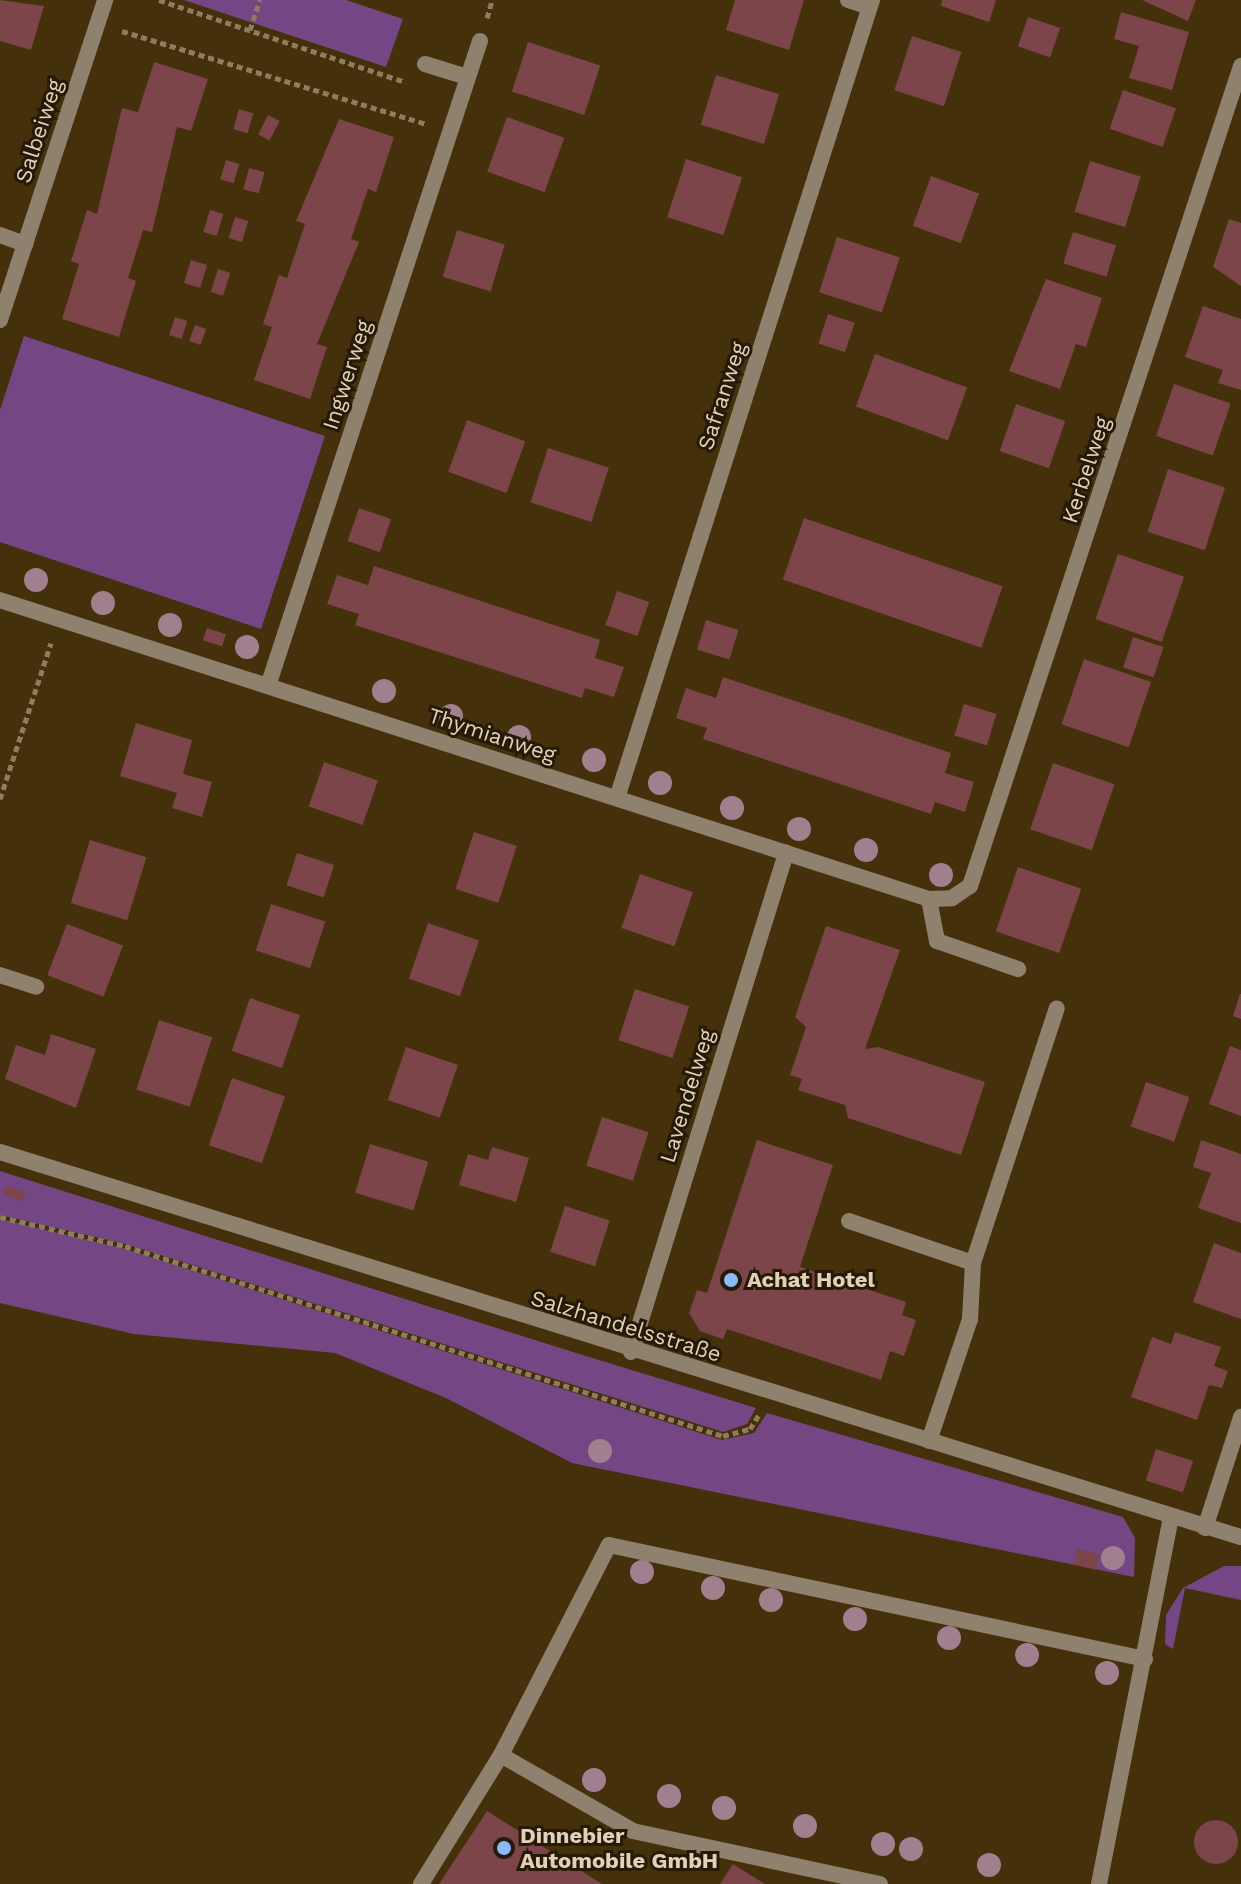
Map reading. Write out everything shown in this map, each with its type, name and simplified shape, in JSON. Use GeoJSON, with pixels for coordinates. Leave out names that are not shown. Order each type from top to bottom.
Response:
{"type":"FeatureCollection","features":[{"type":"Feature","properties":{"kind":"street","name":"Salbeiweg"},"geometry":{"type":"LineString","coordinates":[[0,320],[105,0]]}},
{"type":"Feature","properties":{"kind":"street","name":"Safranweg"},"geometry":{"type":"LineString","coordinates":[[617,798],[870,3],[848,0]]}},
{"type":"Feature","properties":{"kind":"street","name":"Ingwerweg"},"geometry":{"type":"LineString","coordinates":[[268,686],[480,41]]}},
{"type":"Feature","properties":{"kind":"street"},"geometry":{"type":"LineString","coordinates":[[425,64],[467,77]]}},
{"type":"Feature","properties":{"kind":"street","name":"Kerbelweg"},"geometry":{"type":"LineString","coordinates":[[929,899],[952,898],[970,886],[1241,66]]}},
{"type":"Feature","properties":{"kind":"street"},"geometry":{"type":"LineString","coordinates":[[0,235],[25,244]]}},
{"type":"Feature","properties":{"kind":"street","name":"Thymianweg"},"geometry":{"type":"LineString","coordinates":[[0,600],[929,899]]}},
{"type":"Feature","properties":{"kind":"street","name":"Lavendelweg"},"geometry":{"type":"LineString","coordinates":[[631,1352],[786,853]]}},
{"type":"Feature","properties":{"kind":"street"},"geometry":{"type":"LineString","coordinates":[[929,899],[937,941],[1018,969]]}},
{"type":"Feature","properties":{"kind":"street"},"geometry":{"type":"LineString","coordinates":[[0,975],[36,987]]}},
{"type":"Feature","properties":{"kind":"street"},"geometry":{"type":"LineString","coordinates":[[929,1441],[970,1319],[973,1263],[1057,1008]]}},
{"type":"Feature","properties":{"kind":"street","name":"Salzhandelsstraße"},"geometry":{"type":"LineString","coordinates":[[0,1152],[631,1352],[1241,1537]]}},
{"type":"Feature","properties":{"kind":"street"},"geometry":{"type":"LineString","coordinates":[[849,1221],[973,1263]]}},
{"type":"Feature","properties":{"kind":"street"},"geometry":{"type":"LineString","coordinates":[[1205,1528],[1241,1417]]}},
{"type":"Feature","properties":{"kind":"street"},"geometry":{"type":"LineString","coordinates":[[1099,1884],[1171,1518]]}},
{"type":"Feature","properties":{"kind":"street"},"geometry":{"type":"LineString","coordinates":[[421,1884],[501,1755],[609,1545],[1145,1659]]}},
{"type":"Feature","properties":{"kind":"street"},"geometry":{"type":"LineString","coordinates":[[501,1755],[633,1831],[880,1884]]}},
{"type":"Feature","properties":{"kind":"path"},"geometry":{"type":"LineString","coordinates":[[159,0],[415,85]]}},
{"type":"Feature","properties":{"kind":"path"},"geometry":{"type":"LineString","coordinates":[[250,30],[260,0]]}},
{"type":"Feature","properties":{"kind":"path"},"geometry":{"type":"LineString","coordinates":[[98,24],[450,132]]}},
{"type":"Feature","properties":{"kind":"path"},"geometry":{"type":"LineString","coordinates":[[0,799],[59,619]]}},
{"type":"Feature","properties":{"kind":"path"},"geometry":{"type":"LineString","coordinates":[[0,1217],[125,1246],[723,1436],[750,1429],[767,1392]]}},
{"type":"Feature","properties":{"kind":"shaded area"},"geometry":{"type":"Polygon","coordinates":[[[184,0],[346,0],[403,19],[386,67],[184,0]]]}},
{"type":"Feature","properties":{"kind":"shaded area"},"geometry":{"type":"Polygon","coordinates":[[[24,336],[325,436],[261,629],[0,542],[0,410],[24,336]]]}},
{"type":"Feature","properties":{"kind":"shaded area"},"geometry":{"type":"Polygon","coordinates":[[[0,1171],[756,1408],[747,1424],[723,1432],[126,1244],[0,1215],[0,1171]]]}},
{"type":"Feature","properties":{"kind":"shaded area"},"geometry":{"type":"Polygon","coordinates":[[[0,1219],[125,1249],[722,1440],[754,1433],[767,1413],[1123,1517],[1135,1538],[1134,1577],[572,1463],[446,1398],[335,1353],[134,1334],[0,1303],[0,1219]]]}},
{"type":"Feature","properties":{"kind":"shaded area"},"geometry":{"type":"Polygon","coordinates":[[[1224,1566],[1241,1566],[1241,1600],[1185,1588],[1173,1649],[1165,1644],[1166,1615],[1183,1588],[1224,1566]]]}},
{"type":"Feature","properties":{"kind":"building"},"geometry":{"type":"Polygon","coordinates":[[[0,0],[44,6],[31,50],[0,41],[0,0]]]}},
{"type":"Feature","properties":{"kind":"building"},"geometry":{"type":"Polygon","coordinates":[[[735,0],[804,0],[789,50],[726,30],[735,0]]]}},
{"type":"Feature","properties":{"kind":"building"},"geometry":{"type":"Polygon","coordinates":[[[942,0],[996,0],[989,22],[941,6],[942,0]]]}},
{"type":"Feature","properties":{"kind":"building"},"geometry":{"type":"Polygon","coordinates":[[[1142,0],[1196,0],[1188,21],[1142,0]]]}},
{"type":"Feature","properties":{"kind":"building"},"geometry":{"type":"Polygon","coordinates":[[[1121,12],[1189,32],[1172,90],[1129,78],[1139,46],[1114,39],[1121,12]]]}},
{"type":"Feature","properties":{"kind":"building"},"geometry":{"type":"Polygon","coordinates":[[[1028,17],[1060,28],[1050,57],[1018,46],[1028,17]]]}},
{"type":"Feature","properties":{"kind":"building"},"geometry":{"type":"Polygon","coordinates":[[[912,36],[961,52],[944,106],[894,90],[912,36]]]}},
{"type":"Feature","properties":{"kind":"building"},"geometry":{"type":"Polygon","coordinates":[[[528,42],[600,65],[584,115],[512,91],[528,42]]]}},
{"type":"Feature","properties":{"kind":"building"},"geometry":{"type":"Polygon","coordinates":[[[154,62],[208,79],[191,131],[177,127],[152,232],[143,230],[128,278],[136,281],[119,337],[62,319],[79,264],[71,261],[87,210],[97,214],[122,108],[138,112],[154,62]]]}},
{"type":"Feature","properties":{"kind":"building"},"geometry":{"type":"Polygon","coordinates":[[[716,75],[779,94],[764,144],[701,125],[716,75]]]}},
{"type":"Feature","properties":{"kind":"building"},"geometry":{"type":"Polygon","coordinates":[[[1123,90],[1176,108],[1163,147],[1110,129],[1123,90]]]}},
{"type":"Feature","properties":{"kind":"building"},"geometry":{"type":"Polygon","coordinates":[[[239,109],[253,113],[248,133],[233,129],[239,109]]]}},
{"type":"Feature","properties":{"kind":"building"},"geometry":{"type":"Polygon","coordinates":[[[268,115],[280,121],[270,141],[258,135],[268,115]]]}},
{"type":"Feature","properties":{"kind":"building"},"geometry":{"type":"Polygon","coordinates":[[[507,117],[564,138],[544,192],[487,172],[507,117]]]}},
{"type":"Feature","properties":{"kind":"building"},"geometry":{"type":"Polygon","coordinates":[[[339,119],[394,137],[376,192],[368,189],[351,239],[359,242],[317,344],[327,347],[310,399],[254,380],[272,327],[263,324],[279,275],[287,278],[305,224],[296,221],[339,119]]]}},
{"type":"Feature","properties":{"kind":"building"},"geometry":{"type":"Polygon","coordinates":[[[686,159],[742,177],[723,235],[667,217],[686,159]]]}},
{"type":"Feature","properties":{"kind":"building"},"geometry":{"type":"Polygon","coordinates":[[[226,160],[239,164],[234,183],[220,179],[226,160]]]}},
{"type":"Feature","properties":{"kind":"building"},"geometry":{"type":"Polygon","coordinates":[[[1090,161],[1141,176],[1125,227],[1075,212],[1090,161]]]}},
{"type":"Feature","properties":{"kind":"building"},"geometry":{"type":"Polygon","coordinates":[[[249,168],[264,172],[259,193],[243,189],[249,168]]]}},
{"type":"Feature","properties":{"kind":"building"},"geometry":{"type":"Polygon","coordinates":[[[931,176],[979,193],[961,243],[913,226],[931,176]]]}},
{"type":"Feature","properties":{"kind":"building"},"geometry":{"type":"Polygon","coordinates":[[[210,210],[223,214],[217,236],[203,232],[210,210]]]}},
{"type":"Feature","properties":{"kind":"building"},"geometry":{"type":"Polygon","coordinates":[[[235,217],[248,221],[242,242],[229,238],[235,217]]]}},
{"type":"Feature","properties":{"kind":"building"},"geometry":{"type":"Polygon","coordinates":[[[1229,219],[1241,223],[1241,286],[1213,267],[1229,219]]]}},
{"type":"Feature","properties":{"kind":"building"},"geometry":{"type":"Polygon","coordinates":[[[457,230],[505,245],[490,291],[443,277],[457,230]]]}},
{"type":"Feature","properties":{"kind":"building"},"geometry":{"type":"Polygon","coordinates":[[[1073,232],[1116,245],[1106,277],[1063,264],[1073,232]]]}},
{"type":"Feature","properties":{"kind":"building"},"geometry":{"type":"Polygon","coordinates":[[[837,237],[900,257],[882,313],[819,292],[837,237]]]}},
{"type":"Feature","properties":{"kind":"building"},"geometry":{"type":"Polygon","coordinates":[[[191,260],[207,265],[200,288],[184,283],[191,260]]]}},
{"type":"Feature","properties":{"kind":"building"},"geometry":{"type":"Polygon","coordinates":[[[218,269],[230,273],[223,296],[211,292],[218,269]]]}},
{"type":"Feature","properties":{"kind":"building"},"geometry":{"type":"Polygon","coordinates":[[[1046,279],[1102,298],[1086,347],[1076,344],[1060,389],[1009,371],[1046,279]]]}},
{"type":"Feature","properties":{"kind":"building"},"geometry":{"type":"Polygon","coordinates":[[[1203,306],[1241,319],[1241,390],[1218,383],[1223,370],[1185,357],[1203,306]]]}},
{"type":"Feature","properties":{"kind":"building"},"geometry":{"type":"Polygon","coordinates":[[[828,314],[855,323],[845,352],[818,343],[828,314]]]}},
{"type":"Feature","properties":{"kind":"building"},"geometry":{"type":"Polygon","coordinates":[[[175,317],[187,321],[181,339],[169,335],[175,317]]]}},
{"type":"Feature","properties":{"kind":"building"},"geometry":{"type":"Polygon","coordinates":[[[195,325],[206,329],[200,345],[189,341],[195,325]]]}},
{"type":"Feature","properties":{"kind":"building"},"geometry":{"type":"Polygon","coordinates":[[[875,354],[967,388],[948,440],[856,407],[875,354]]]}},
{"type":"Feature","properties":{"kind":"building"},"geometry":{"type":"Polygon","coordinates":[[[1174,384],[1231,404],[1213,456],[1156,436],[1174,384]]]}},
{"type":"Feature","properties":{"kind":"building"},"geometry":{"type":"Polygon","coordinates":[[[1016,404],[1065,421],[1049,468],[1000,451],[1016,404]]]}},
{"type":"Feature","properties":{"kind":"building"},"geometry":{"type":"Polygon","coordinates":[[[467,420],[525,441],[506,493],[448,472],[467,420]]]}},
{"type":"Feature","properties":{"kind":"building"},"geometry":{"type":"Polygon","coordinates":[[[548,448],[609,468],[591,522],[530,502],[548,448]]]}},
{"type":"Feature","properties":{"kind":"building"},"geometry":{"type":"Polygon","coordinates":[[[1168,469],[1225,488],[1205,550],[1148,532],[1168,469]]]}},
{"type":"Feature","properties":{"kind":"building"},"geometry":{"type":"Polygon","coordinates":[[[359,508],[391,519],[380,552],[348,541],[359,508]]]}},
{"type":"Feature","properties":{"kind":"building"},"geometry":{"type":"Polygon","coordinates":[[[804,518],[1003,586],[981,648],[783,579],[804,518]]]}},
{"type":"Feature","properties":{"kind":"building"},"geometry":{"type":"Polygon","coordinates":[[[1118,554],[1184,577],[1162,642],[1096,619],[1118,554]]]}},
{"type":"Feature","properties":{"kind":"building"},"geometry":{"type":"Polygon","coordinates":[[[374,566],[600,640],[595,658],[624,667],[614,697],[585,688],[582,698],[355,625],[359,614],[327,604],[337,575],[368,585],[374,566]]]}},
{"type":"Feature","properties":{"kind":"building"},"geometry":{"type":"Polygon","coordinates":[[[617,591],[649,602],[637,636],[605,625],[617,591]]]}},
{"type":"Feature","properties":{"kind":"building"},"geometry":{"type":"Polygon","coordinates":[[[706,620],[739,630],[729,660],[697,650],[706,620]]]}},
{"type":"Feature","properties":{"kind":"building"},"geometry":{"type":"Polygon","coordinates":[[[207,628],[226,634],[222,647],[203,640],[207,628]]]}},
{"type":"Feature","properties":{"kind":"building"},"geometry":{"type":"Polygon","coordinates":[[[1133,637],[1163,647],[1154,677],[1123,667],[1133,637]]]}},
{"type":"Feature","properties":{"kind":"building"},"geometry":{"type":"Polygon","coordinates":[[[1084,659],[1151,682],[1129,747],[1062,724],[1084,659]]]}},
{"type":"Feature","properties":{"kind":"building"},"geometry":{"type":"Polygon","coordinates":[[[723,677],[951,753],[945,773],[974,782],[965,812],[935,802],[931,814],[703,739],[707,728],[676,718],[686,688],[716,698],[723,677]]]}},
{"type":"Feature","properties":{"kind":"building"},"geometry":{"type":"Polygon","coordinates":[[[964,704],[997,714],[987,745],[954,736],[964,704]]]}},
{"type":"Feature","properties":{"kind":"building"},"geometry":{"type":"Polygon","coordinates":[[[136,723],[192,740],[183,774],[212,782],[202,817],[172,808],[177,793],[120,776],[136,723]]]}},
{"type":"Feature","properties":{"kind":"building"},"geometry":{"type":"Polygon","coordinates":[[[324,762],[378,781],[363,825],[309,806],[324,762]]]}},
{"type":"Feature","properties":{"kind":"building"},"geometry":{"type":"Polygon","coordinates":[[[1053,763],[1114,784],[1092,850],[1030,829],[1053,763]]]}},
{"type":"Feature","properties":{"kind":"building"},"geometry":{"type":"Polygon","coordinates":[[[474,832],[517,846],[498,903],[455,889],[474,832]]]}},
{"type":"Feature","properties":{"kind":"building"},"geometry":{"type":"Polygon","coordinates":[[[90,840],[146,857],[127,920],[71,903],[90,840]]]}},
{"type":"Feature","properties":{"kind":"building"},"geometry":{"type":"Polygon","coordinates":[[[297,853],[334,865],[324,897],[286,885],[297,853]]]}},
{"type":"Feature","properties":{"kind":"building"},"geometry":{"type":"Polygon","coordinates":[[[1018,867],[1081,889],[1059,953],[996,931],[1018,867]]]}},
{"type":"Feature","properties":{"kind":"building"},"geometry":{"type":"Polygon","coordinates":[[[640,874],[693,892],[674,946],[621,928],[640,874]]]}},
{"type":"Feature","properties":{"kind":"building"},"geometry":{"type":"Polygon","coordinates":[[[271,904],[325,922],[310,968],[256,951],[271,904]]]}},
{"type":"Feature","properties":{"kind":"building"},"geometry":{"type":"Polygon","coordinates":[[[428,923],[479,941],[460,996],[409,979],[428,923]]]}},
{"type":"Feature","properties":{"kind":"building"},"geometry":{"type":"Polygon","coordinates":[[[67,924],[123,946],[103,997],[47,975],[67,924]]]}},
{"type":"Feature","properties":{"kind":"building"},"geometry":{"type":"Polygon","coordinates":[[[826,926],[900,950],[865,1049],[878,1047],[985,1082],[961,1155],[848,1118],[845,1105],[798,1090],[802,1079],[790,1075],[806,1027],[795,1017],[826,926]]]}},
{"type":"Feature","properties":{"kind":"building"},"geometry":{"type":"Polygon","coordinates":[[[635,989],[689,1007],[673,1058],[618,1040],[635,989]]]}},
{"type":"Feature","properties":{"kind":"building"},"geometry":{"type":"Polygon","coordinates":[[[1241,994],[1241,1019],[1233,1016],[1241,994]]]}},
{"type":"Feature","properties":{"kind":"building"},"geometry":{"type":"Polygon","coordinates":[[[250,998],[300,1015],[282,1068],[232,1051],[250,998]]]}},
{"type":"Feature","properties":{"kind":"building"},"geometry":{"type":"Polygon","coordinates":[[[159,1020],[212,1037],[190,1107],[136,1089],[159,1020]]]}},
{"type":"Feature","properties":{"kind":"building"},"geometry":{"type":"Polygon","coordinates":[[[51,1034],[96,1049],[76,1108],[5,1079],[16,1045],[45,1055],[51,1034]]]}},
{"type":"Feature","properties":{"kind":"building"},"geometry":{"type":"Polygon","coordinates":[[[1230,1046],[1241,1050],[1241,1116],[1209,1104],[1230,1046]]]}},
{"type":"Feature","properties":{"kind":"building"},"geometry":{"type":"Polygon","coordinates":[[[406,1047],[458,1065],[440,1118],[388,1100],[406,1047]]]}},
{"type":"Feature","properties":{"kind":"building"},"geometry":{"type":"Polygon","coordinates":[[[232,1078],[285,1096],[262,1163],[209,1145],[232,1078]]]}},
{"type":"Feature","properties":{"kind":"building"},"geometry":{"type":"Polygon","coordinates":[[[1146,1082],[1189,1097],[1174,1141],[1131,1126],[1146,1082]]]}},
{"type":"Feature","properties":{"kind":"building"},"geometry":{"type":"Polygon","coordinates":[[[602,1117],[649,1132],[633,1181],[586,1166],[602,1117]]]}},
{"type":"Feature","properties":{"kind":"building"},"geometry":{"type":"Polygon","coordinates":[[[757,1140],[833,1165],[800,1267],[906,1302],[902,1315],[916,1320],[904,1356],[890,1351],[881,1380],[727,1329],[723,1339],[700,1331],[689,1313],[697,1290],[707,1293],[757,1140]]]}},
{"type":"Feature","properties":{"kind":"building"},"geometry":{"type":"Polygon","coordinates":[[[1201,1140],[1241,1154],[1241,1223],[1198,1208],[1211,1173],[1193,1167],[1201,1140]]]}},
{"type":"Feature","properties":{"kind":"building"},"geometry":{"type":"Polygon","coordinates":[[[370,1144],[428,1162],[413,1211],[355,1193],[370,1144]]]}},
{"type":"Feature","properties":{"kind":"building"},"geometry":{"type":"Polygon","coordinates":[[[492,1147],[529,1158],[516,1202],[459,1185],[468,1154],[488,1160],[492,1147]]]}},
{"type":"Feature","properties":{"kind":"building"},"geometry":{"type":"Polygon","coordinates":[[[6,1186],[26,1193],[23,1201],[3,1195],[6,1186]]]}},
{"type":"Feature","properties":{"kind":"building"},"geometry":{"type":"Polygon","coordinates":[[[565,1206],[610,1221],[595,1266],[550,1252],[565,1206]]]}},
{"type":"Feature","properties":{"kind":"building"},"geometry":{"type":"Polygon","coordinates":[[[1214,1243],[1241,1253],[1241,1319],[1193,1302],[1214,1243]]]}},
{"type":"Feature","properties":{"kind":"building"},"geometry":{"type":"Polygon","coordinates":[[[1175,1332],[1221,1347],[1214,1366],[1228,1371],[1222,1388],[1209,1385],[1197,1420],[1131,1397],[1152,1337],[1171,1344],[1175,1332]]]}},
{"type":"Feature","properties":{"kind":"building"},"geometry":{"type":"Polygon","coordinates":[[[1156,1449],[1193,1461],[1183,1492],[1146,1480],[1156,1449]]]}},
{"type":"Feature","properties":{"kind":"building"},"geometry":{"type":"Polygon","coordinates":[[[1077,1549],[1099,1554],[1096,1570],[1073,1565],[1077,1549]]]}},
{"type":"Feature","properties":{"kind":"building","name":"Dinnebier Automobile GmbH"},"geometry":{"type":"Polygon","coordinates":[[[487,1811],[602,1884],[439,1884],[487,1811]]]}},
{"type":"Feature","properties":{"kind":"building"},"geometry":{"type":"Polygon","coordinates":[[[1216,1820],[1231,1827],[1238,1842],[1231,1857],[1216,1864],[1201,1857],[1194,1842],[1201,1827],[1216,1820]]]}},
{"type":"Feature","properties":{"kind":"building","name":"Dinnebier Automobile GmbH"},"geometry":{"type":"Polygon","coordinates":[[[733,1864],[765,1884],[720,1884],[733,1864]]]}},
{"type":"Feature","properties":{"kind":"place","name":"Achat Hotel"},"geometry":{"type":"Point","coordinates":[731,1280]}},
{"type":"Feature","properties":{"kind":"place","name":"Dinnebier Automobile GmbH"},"geometry":{"type":"Point","coordinates":[504,1848]}}]}
